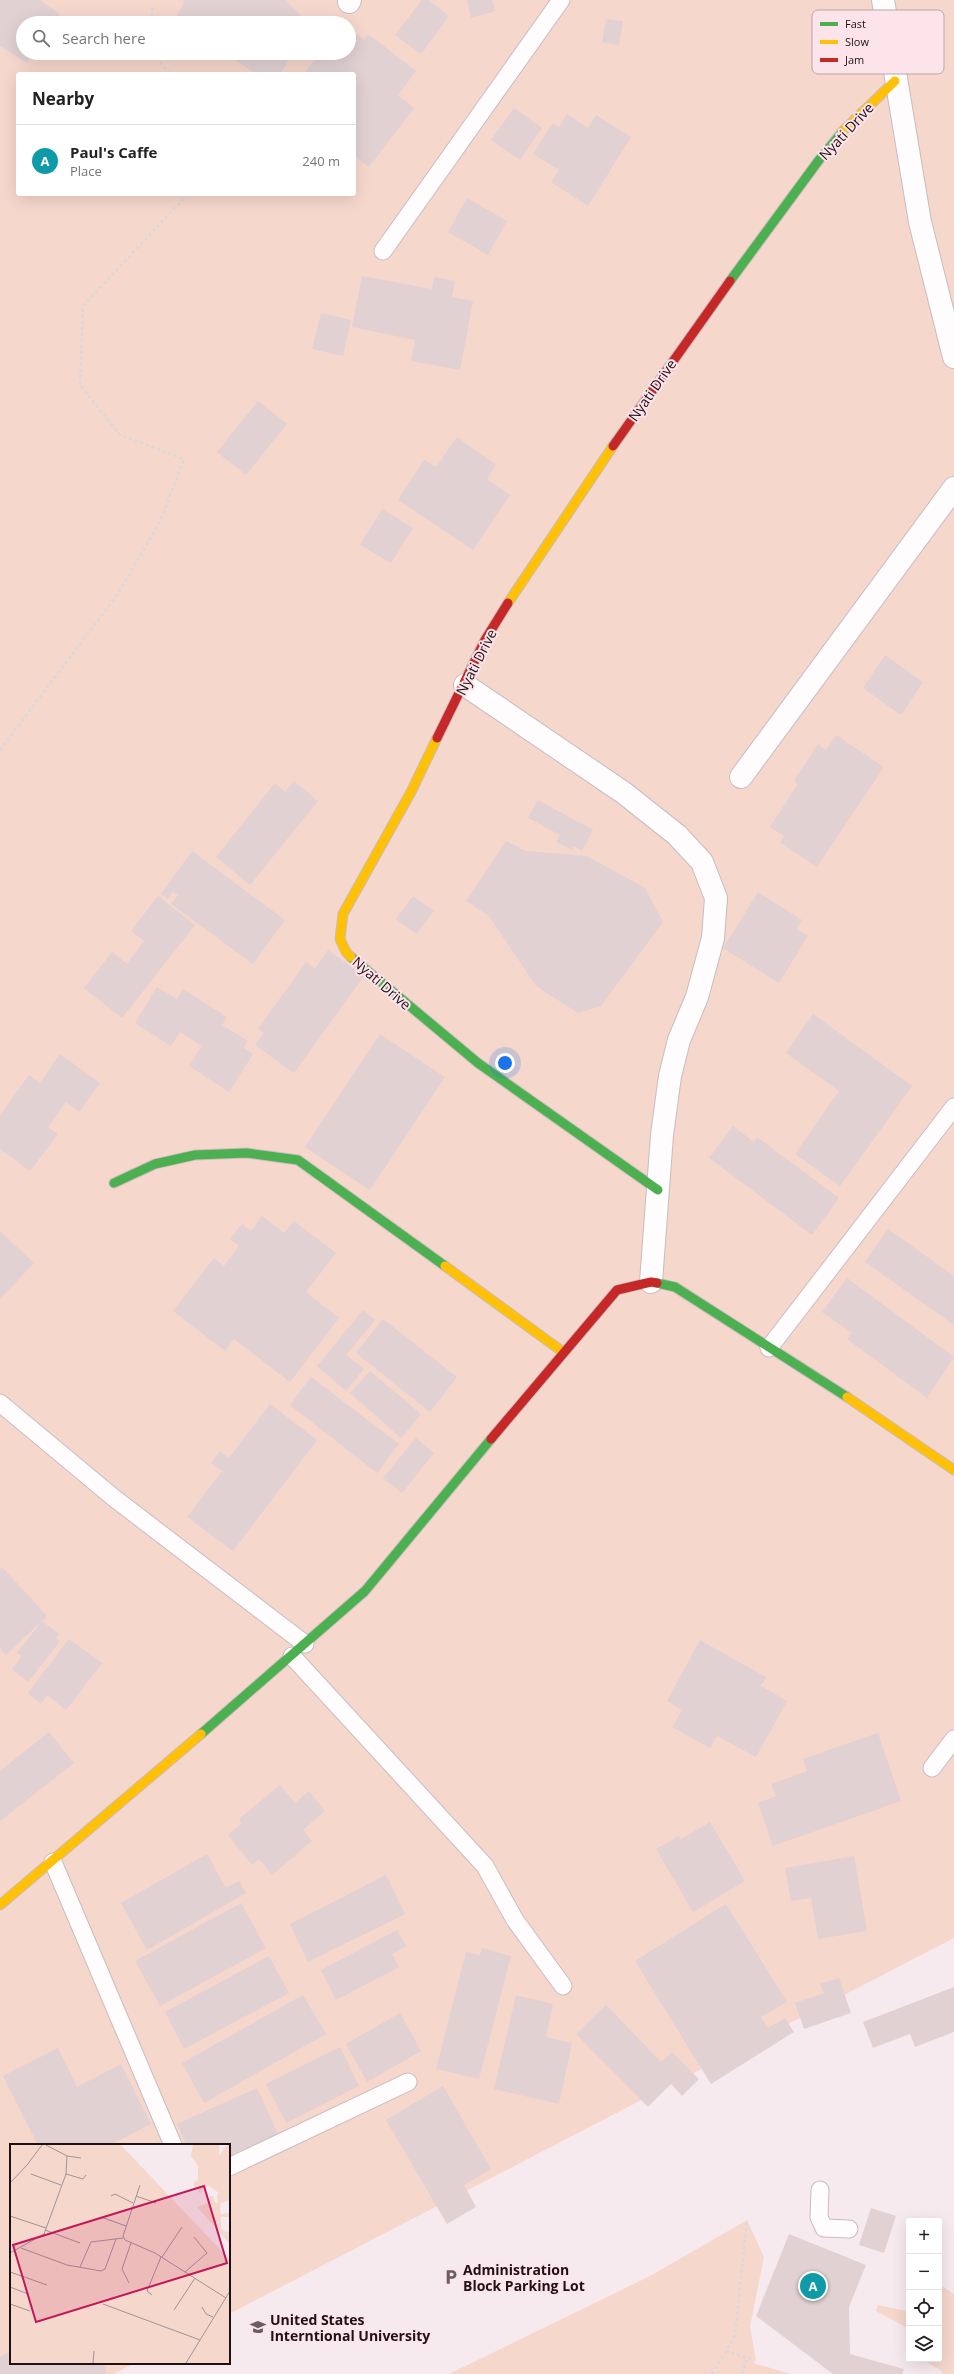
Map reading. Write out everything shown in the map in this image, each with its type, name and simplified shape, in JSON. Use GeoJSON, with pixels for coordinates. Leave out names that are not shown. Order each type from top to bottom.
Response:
{"type":"FeatureCollection","features":[{"type":"Feature","properties":{"kind":"street"},"geometry":{"type":"LineString","coordinates":[[883,0],[884,10]]}},
{"type":"Feature","properties":{"kind":"street"},"geometry":{"type":"LineString","coordinates":[[893,74],[920,222],[954,357]]}},
{"type":"Feature","properties":{"kind":"street","name":"Nyati Drive"},"geometry":{"type":"LineString","coordinates":[[658,1190],[478,1063],[356,962],[346,952],[340,939],[343,914],[411,792],[465,685],[485,640],[541,551],[663,374],[819,160],[851,122],[894,81]]}},
{"type":"Feature","properties":{"kind":"street"},"geometry":{"type":"LineString","coordinates":[[741,777],[954,488]]}},
{"type":"Feature","properties":{"kind":"street"},"geometry":{"type":"LineString","coordinates":[[465,685],[624,793],[677,835],[702,862],[716,898],[713,938],[697,997],[679,1040],[670,1076],[662,1135],[650,1282]]}},
{"type":"Feature","properties":{"kind":"street"},"geometry":{"type":"LineString","coordinates":[[114,1183],[161,1162],[219,1152],[269,1154],[298,1160],[563,1352]]}},
{"type":"Feature","properties":{"kind":"street"},"geometry":{"type":"LineString","coordinates":[[0,1905],[53,1862],[306,1644],[365,1591],[563,1352],[617,1290],[650,1282],[675,1288],[887,1423],[954,1470]]}},
{"type":"Feature","properties":{"kind":"lane"},"geometry":{"type":"LineString","coordinates":[[383,251],[562,0]]}},
{"type":"Feature","properties":{"kind":"lane"},"geometry":{"type":"LineString","coordinates":[[769,1348],[954,1106]]}},
{"type":"Feature","properties":{"kind":"lane"},"geometry":{"type":"LineString","coordinates":[[0,1403],[114,1498],[306,1644]]}},
{"type":"Feature","properties":{"kind":"lane"},"geometry":{"type":"LineString","coordinates":[[292,1656],[485,1866],[515,1920],[563,1986]]}},
{"type":"Feature","properties":{"kind":"lane"},"geometry":{"type":"LineString","coordinates":[[932,1768],[954,1739]]}},
{"type":"Feature","properties":{"kind":"lane"},"geometry":{"type":"LineString","coordinates":[[53,1862],[173,2144]]}},
{"type":"Feature","properties":{"kind":"lane"},"geometry":{"type":"LineString","coordinates":[[230,2166],[408,2082]]}},
{"type":"Feature","properties":{"kind":"lane"},"geometry":{"type":"LineString","coordinates":[[820,2190],[818,2217],[824,2228],[849,2230]]}},
{"type":"Feature","properties":{"kind":"path"},"geometry":{"type":"LineString","coordinates":[[152,16],[153,5]]}},
{"type":"Feature","properties":{"kind":"path"},"geometry":{"type":"LineString","coordinates":[[158,60],[168,72]]}},
{"type":"Feature","properties":{"kind":"path"},"geometry":{"type":"LineString","coordinates":[[0,750],[117,595],[160,522],[184,459],[120,435],[80,385],[83,306],[186,196]]}},
{"type":"Feature","properties":{"kind":"path"},"geometry":{"type":"LineString","coordinates":[[712,2374],[735,2336],[747,2220]]}},
{"type":"Feature","properties":{"kind":"path"},"geometry":{"type":"LineString","coordinates":[[726,2351],[754,2359]]}},
{"type":"Feature","properties":{"kind":"path"},"geometry":{"type":"LineString","coordinates":[[742,2374],[747,2358]]}},
{"type":"Feature","properties":{"kind":"shaded area"},"geometry":{"type":"Polygon","coordinates":[[[0,0],[954,0],[954,1938],[230,2313],[230,2144],[10,2144],[10,2364],[133,2364],[114,2374],[0,2374],[0,0]]]}},
{"type":"Feature","properties":{"kind":"shaded area"},"geometry":{"type":"Polygon","coordinates":[[[747,2220],[764,2257],[750,2327],[756,2360],[753,2363],[791,2374],[713,2374],[723,2358],[712,2374],[449,2374],[650,2276],[747,2220]]]}},
{"type":"Feature","properties":{"kind":"shaded area"},"geometry":{"type":"Polygon","coordinates":[[[942,2286],[954,2294],[954,2374],[942,2374],[942,2371],[926,2362],[942,2362],[942,2286]]]}},
{"type":"Feature","properties":{"kind":"shaded area"},"geometry":{"type":"Polygon","coordinates":[[[878,2305],[906,2311],[906,2327],[876,2311],[878,2305]]]}},
{"type":"Feature","properties":{"kind":"building"},"geometry":{"type":"Polygon","coordinates":[[[0,0],[40,0],[60,14],[59,16],[16,16],[16,56],[0,46],[0,0]]]}},
{"type":"Feature","properties":{"kind":"building"},"geometry":{"type":"Polygon","coordinates":[[[185,0],[285,0],[301,16],[177,16],[185,0]]]}},
{"type":"Feature","properties":{"kind":"building"},"geometry":{"type":"Polygon","coordinates":[[[422,0],[428,0],[449,16],[421,54],[395,35],[422,0]]]}},
{"type":"Feature","properties":{"kind":"building"},"geometry":{"type":"Polygon","coordinates":[[[467,0],[492,0],[496,11],[471,18],[467,0]]]}},
{"type":"Feature","properties":{"kind":"building"},"geometry":{"type":"Polygon","coordinates":[[[606,19],[623,21],[619,45],[602,42],[606,19]]]}},
{"type":"Feature","properties":{"kind":"building"},"geometry":{"type":"Polygon","coordinates":[[[356,34],[364,40],[368,34],[416,71],[398,95],[414,108],[369,167],[356,157],[356,72],[306,72],[315,60],[356,60],[356,34]]]}},
{"type":"Feature","properties":{"kind":"building"},"geometry":{"type":"Polygon","coordinates":[[[22,60],[29,60],[27,63],[22,60]]]}},
{"type":"Feature","properties":{"kind":"building"},"geometry":{"type":"Polygon","coordinates":[[[235,60],[289,60],[281,72],[253,72],[235,60]]]}},
{"type":"Feature","properties":{"kind":"building"},"geometry":{"type":"Polygon","coordinates":[[[514,108],[542,128],[520,160],[491,140],[514,108]]]}},
{"type":"Feature","properties":{"kind":"building"},"geometry":{"type":"Polygon","coordinates":[[[567,114],[588,128],[596,115],[631,137],[588,206],[551,182],[559,170],[533,154],[553,123],[559,127],[567,114]]]}},
{"type":"Feature","properties":{"kind":"building"},"geometry":{"type":"Polygon","coordinates":[[[467,198],[507,221],[488,255],[448,232],[467,198]]]}},
{"type":"Feature","properties":{"kind":"building"},"geometry":{"type":"Polygon","coordinates":[[[362,276],[432,289],[434,277],[455,281],[452,297],[473,301],[460,370],[411,361],[415,340],[352,327],[362,276]]]}},
{"type":"Feature","properties":{"kind":"building"},"geometry":{"type":"Polygon","coordinates":[[[321,313],[351,320],[343,356],[312,349],[321,313]]]}},
{"type":"Feature","properties":{"kind":"building"},"geometry":{"type":"Polygon","coordinates":[[[258,401],[287,424],[246,475],[217,452],[258,401]]]}},
{"type":"Feature","properties":{"kind":"building"},"geometry":{"type":"Polygon","coordinates":[[[457,437],[496,465],[487,479],[510,495],[473,550],[398,500],[424,460],[436,467],[457,437]]]}},
{"type":"Feature","properties":{"kind":"building"},"geometry":{"type":"Polygon","coordinates":[[[382,509],[413,528],[391,563],[360,545],[382,509]]]}},
{"type":"Feature","properties":{"kind":"building"},"geometry":{"type":"Polygon","coordinates":[[[885,655],[923,682],[901,715],[863,688],[885,655]]]}},
{"type":"Feature","properties":{"kind":"building"},"geometry":{"type":"Polygon","coordinates":[[[836,735],[884,767],[817,867],[780,842],[784,836],[770,827],[798,784],[794,781],[818,744],[826,750],[836,735]]]}},
{"type":"Feature","properties":{"kind":"building"},"geometry":{"type":"Polygon","coordinates":[[[294,781],[318,801],[250,885],[216,857],[275,783],[285,792],[294,781]]]}},
{"type":"Feature","properties":{"kind":"building"},"geometry":{"type":"Polygon","coordinates":[[[538,800],[593,830],[582,851],[574,846],[572,850],[556,842],[560,835],[528,818],[538,800]]]}},
{"type":"Feature","properties":{"kind":"building"},"geometry":{"type":"Polygon","coordinates":[[[506,841],[526,851],[587,856],[645,888],[663,922],[601,1006],[578,1013],[536,986],[489,916],[466,901],[506,841]]]}},
{"type":"Feature","properties":{"kind":"building"},"geometry":{"type":"Polygon","coordinates":[[[192,851],[285,920],[253,964],[171,904],[178,895],[173,892],[168,899],[161,894],[192,851]]]}},
{"type":"Feature","properties":{"kind":"building"},"geometry":{"type":"Polygon","coordinates":[[[758,892],[802,920],[796,929],[808,936],[779,983],[723,948],[758,892]]]}},
{"type":"Feature","properties":{"kind":"building"},"geometry":{"type":"Polygon","coordinates":[[[158,896],[195,925],[122,1018],[84,988],[112,952],[127,964],[144,941],[131,931],[158,896]]]}},
{"type":"Feature","properties":{"kind":"building"},"geometry":{"type":"Polygon","coordinates":[[[413,896],[434,911],[416,934],[396,919],[413,896]]]}},
{"type":"Feature","properties":{"kind":"building"},"geometry":{"type":"Polygon","coordinates":[[[328,950],[364,976],[294,1073],[255,1045],[264,1033],[258,1029],[306,962],[315,969],[328,950]]]}},
{"type":"Feature","properties":{"kind":"building"},"geometry":{"type":"Polygon","coordinates":[[[157,987],[177,999],[183,989],[227,1017],[222,1025],[248,1041],[244,1048],[253,1054],[229,1092],[189,1066],[202,1046],[180,1032],[171,1046],[135,1023],[157,987]]]}},
{"type":"Feature","properties":{"kind":"building"},"geometry":{"type":"Polygon","coordinates":[[[813,1014],[912,1086],[840,1186],[795,1154],[839,1091],[786,1053],[813,1014]]]}},
{"type":"Feature","properties":{"kind":"building"},"geometry":{"type":"Polygon","coordinates":[[[380,1034],[445,1077],[370,1190],[305,1147],[380,1034]]]}},
{"type":"Feature","properties":{"kind":"building"},"geometry":{"type":"Polygon","coordinates":[[[60,1054],[100,1083],[79,1112],[66,1102],[48,1127],[58,1134],[30,1171],[0,1149],[0,1115],[29,1075],[40,1083],[60,1054]]]}},
{"type":"Feature","properties":{"kind":"building"},"geometry":{"type":"Polygon","coordinates":[[[733,1126],[754,1142],[757,1137],[839,1198],[812,1235],[709,1158],[733,1126]]]}},
{"type":"Feature","properties":{"kind":"building"},"geometry":{"type":"Polygon","coordinates":[[[262,1216],[284,1233],[294,1221],[336,1253],[306,1292],[339,1318],[290,1382],[234,1339],[225,1351],[173,1311],[214,1258],[224,1266],[239,1246],[230,1239],[242,1224],[251,1231],[262,1216]]]}},
{"type":"Feature","properties":{"kind":"building"},"geometry":{"type":"Polygon","coordinates":[[[888,1229],[954,1276],[954,1325],[865,1262],[888,1229]]]}},
{"type":"Feature","properties":{"kind":"building"},"geometry":{"type":"Polygon","coordinates":[[[0,1231],[34,1263],[0,1299],[0,1231]]]}},
{"type":"Feature","properties":{"kind":"building"},"geometry":{"type":"Polygon","coordinates":[[[847,1278],[954,1357],[927,1398],[847,1339],[852,1333],[822,1312],[847,1278]]]}},
{"type":"Feature","properties":{"kind":"building"},"geometry":{"type":"Polygon","coordinates":[[[363,1310],[375,1320],[346,1355],[364,1369],[346,1391],[317,1366],[363,1310]]]}},
{"type":"Feature","properties":{"kind":"building"},"geometry":{"type":"Polygon","coordinates":[[[383,1319],[457,1377],[430,1412],[356,1353],[383,1319]]]}},
{"type":"Feature","properties":{"kind":"building"},"geometry":{"type":"Polygon","coordinates":[[[370,1371],[421,1414],[401,1438],[350,1393],[370,1371]]]}},
{"type":"Feature","properties":{"kind":"building"},"geometry":{"type":"Polygon","coordinates":[[[311,1377],[399,1444],[377,1473],[290,1405],[311,1377]]]}},
{"type":"Feature","properties":{"kind":"building"},"geometry":{"type":"Polygon","coordinates":[[[270,1404],[317,1440],[233,1551],[187,1517],[222,1471],[211,1463],[220,1451],[229,1458],[270,1404]]]}},
{"type":"Feature","properties":{"kind":"building"},"geometry":{"type":"Polygon","coordinates":[[[416,1438],[434,1453],[402,1493],[383,1478],[416,1438]]]}},
{"type":"Feature","properties":{"kind":"building"},"geometry":{"type":"Polygon","coordinates":[[[2,1567],[47,1616],[6,1655],[0,1648],[0,1569],[2,1567]]]}},
{"type":"Feature","properties":{"kind":"building"},"geometry":{"type":"Polygon","coordinates":[[[42,1621],[59,1634],[56,1638],[60,1641],[28,1682],[12,1669],[22,1656],[17,1653],[42,1621]]]}},
{"type":"Feature","properties":{"kind":"building"},"geometry":{"type":"Polygon","coordinates":[[[69,1639],[102,1663],[66,1710],[47,1695],[41,1704],[28,1693],[69,1639]]]}},
{"type":"Feature","properties":{"kind":"building"},"geometry":{"type":"Polygon","coordinates":[[[700,1640],[766,1677],[761,1686],[787,1701],[756,1757],[717,1736],[710,1748],[672,1727],[682,1710],[667,1701],[700,1640]]]}},
{"type":"Feature","properties":{"kind":"building"},"geometry":{"type":"Polygon","coordinates":[[[49,1732],[74,1763],[0,1821],[0,1771],[49,1732]]]}},
{"type":"Feature","properties":{"kind":"building"},"geometry":{"type":"Polygon","coordinates":[[[878,1733],[901,1801],[773,1846],[758,1803],[776,1796],[771,1784],[807,1771],[803,1759],[878,1733]]]}},
{"type":"Feature","properties":{"kind":"building"},"geometry":{"type":"Polygon","coordinates":[[[280,1785],[295,1803],[309,1791],[325,1811],[303,1830],[312,1841],[272,1875],[259,1859],[252,1865],[228,1835],[242,1823],[239,1819],[280,1785]]]}},
{"type":"Feature","properties":{"kind":"building"},"geometry":{"type":"Polygon","coordinates":[[[710,1822],[745,1881],[693,1912],[656,1849],[679,1836],[680,1840],[710,1822]]]}},
{"type":"Feature","properties":{"kind":"building"},"geometry":{"type":"Polygon","coordinates":[[[207,1854],[226,1888],[239,1881],[246,1893],[147,1950],[121,1903],[207,1854]]]}},
{"type":"Feature","properties":{"kind":"building"},"geometry":{"type":"Polygon","coordinates":[[[854,1856],[867,1931],[818,1939],[811,1898],[791,1901],[785,1868],[854,1856]]]}},
{"type":"Feature","properties":{"kind":"building"},"geometry":{"type":"Polygon","coordinates":[[[386,1875],[405,1914],[308,1962],[290,1924],[386,1875]]]}},
{"type":"Feature","properties":{"kind":"building"},"geometry":{"type":"Polygon","coordinates":[[[241,1903],[266,1948],[160,2006],[135,1961],[241,1903]]]}},
{"type":"Feature","properties":{"kind":"building"},"geometry":{"type":"Polygon","coordinates":[[[726,1904],[787,2002],[761,2017],[768,2028],[785,2018],[794,2032],[711,2084],[635,1961],[726,1904]]]}},
{"type":"Feature","properties":{"kind":"building"},"geometry":{"type":"Polygon","coordinates":[[[397,1930],[406,1946],[392,1954],[399,1967],[336,2000],[321,1970],[397,1930]]]}},
{"type":"Feature","properties":{"kind":"building"},"geometry":{"type":"Polygon","coordinates":[[[482,1948],[511,1956],[479,2079],[436,2069],[466,1952],[480,1955],[482,1948]]]}},
{"type":"Feature","properties":{"kind":"building"},"geometry":{"type":"Polygon","coordinates":[[[269,1956],[289,1993],[184,2049],[165,2012],[269,1956]]]}},
{"type":"Feature","properties":{"kind":"building"},"geometry":{"type":"Polygon","coordinates":[[[839,1978],[851,2013],[804,2029],[795,2003],[824,1993],[820,1984],[839,1978]]]}},
{"type":"Feature","properties":{"kind":"building"},"geometry":{"type":"Polygon","coordinates":[[[954,1987],[954,2032],[915,2047],[910,2034],[873,2048],[863,2022],[954,1987]]]}},
{"type":"Feature","properties":{"kind":"building"},"geometry":{"type":"Polygon","coordinates":[[[303,1995],[326,2034],[204,2103],[182,2063],[303,1995]]]}},
{"type":"Feature","properties":{"kind":"building"},"geometry":{"type":"Polygon","coordinates":[[[516,1995],[553,2004],[546,2037],[572,2043],[559,2104],[494,2089],[516,1995]]]}},
{"type":"Feature","properties":{"kind":"building"},"geometry":{"type":"Polygon","coordinates":[[[606,2005],[661,2062],[672,2052],[699,2079],[682,2096],[671,2084],[648,2107],[576,2034],[606,2005]]]}},
{"type":"Feature","properties":{"kind":"building"},"geometry":{"type":"Polygon","coordinates":[[[400,2013],[421,2051],[367,2082],[346,2044],[400,2013]]]}},
{"type":"Feature","properties":{"kind":"building"},"geometry":{"type":"Polygon","coordinates":[[[340,2047],[359,2086],[286,2123],[266,2084],[340,2047]]]}},
{"type":"Feature","properties":{"kind":"building"},"geometry":{"type":"Polygon","coordinates":[[[58,2048],[77,2087],[121,2064],[151,2124],[112,2144],[37,2144],[3,2076],[58,2048]]]}},
{"type":"Feature","properties":{"kind":"building"},"geometry":{"type":"Polygon","coordinates":[[[443,2086],[491,2169],[464,2185],[476,2207],[447,2224],[386,2120],[443,2086]]]}},
{"type":"Feature","properties":{"kind":"building"},"geometry":{"type":"Polygon","coordinates":[[[257,2088],[279,2136],[230,2159],[230,2144],[186,2144],[177,2124],[257,2088]]]}},
{"type":"Feature","properties":{"kind":"building"},"geometry":{"type":"Polygon","coordinates":[[[871,2208],[896,2216],[884,2253],[859,2245],[871,2208]]]}},
{"type":"Feature","properties":{"kind":"building"},"geometry":{"type":"Polygon","coordinates":[[[789,2234],[866,2265],[849,2307],[850,2354],[904,2369],[902,2374],[833,2374],[756,2316],[789,2234]]]}},
{"type":"Feature","properties":{"kind":"building"},"geometry":{"type":"Polygon","coordinates":[[[10,2352],[10,2364],[103,2364],[107,2372],[103,2374],[0,2374],[0,2357],[10,2352]]]}},
{"type":"Feature","properties":{"kind":"traffic: fast"},"geometry":{"type":"LineString","coordinates":[[730,281],[819,160],[843,131]]}},
{"type":"Feature","properties":{"kind":"traffic: fast"},"geometry":{"type":"LineString","coordinates":[[351,957],[478,1063],[658,1190]]}},
{"type":"Feature","properties":{"kind":"traffic: fast"},"geometry":{"type":"LineString","coordinates":[[114,1183],[155,1164],[195,1155],[247,1153],[298,1160],[445,1266]]}},
{"type":"Feature","properties":{"kind":"traffic: fast"},"geometry":{"type":"LineString","coordinates":[[657,1283],[675,1287],[847,1397]]}},
{"type":"Feature","properties":{"kind":"traffic: fast"},"geometry":{"type":"LineString","coordinates":[[201,1734],[365,1591],[491,1439]]}},
{"type":"Feature","properties":{"kind":"traffic: slow"},"geometry":{"type":"LineString","coordinates":[[843,131],[895,81]]}},
{"type":"Feature","properties":{"kind":"traffic: slow"},"geometry":{"type":"LineString","coordinates":[[508,603],[613,446]]}},
{"type":"Feature","properties":{"kind":"traffic: slow"},"geometry":{"type":"LineString","coordinates":[[351,957],[346,952],[340,939],[343,914],[411,792],[437,738]]}},
{"type":"Feature","properties":{"kind":"traffic: slow"},"geometry":{"type":"LineString","coordinates":[[445,1266],[563,1352]]}},
{"type":"Feature","properties":{"kind":"traffic: slow"},"geometry":{"type":"LineString","coordinates":[[847,1397],[954,1470]]}},
{"type":"Feature","properties":{"kind":"traffic: slow"},"geometry":{"type":"LineString","coordinates":[[0,1905],[201,1734]]}},
{"type":"Feature","properties":{"kind":"traffic: jam"},"geometry":{"type":"LineString","coordinates":[[613,446],[730,281]]}},
{"type":"Feature","properties":{"kind":"traffic: jam"},"geometry":{"type":"LineString","coordinates":[[437,738],[485,640],[508,603]]}},
{"type":"Feature","properties":{"kind":"traffic: jam"},"geometry":{"type":"LineString","coordinates":[[491,1439],[617,1290],[651,1282],[657,1283]]}},
{"type":"Feature","properties":{"kind":"place","name":"Administration Block Parking Lot"},"geometry":{"type":"Point","coordinates":[451,2277]}},
{"type":"Feature","properties":{"kind":"place","name":"Paul's Caffe"},"geometry":{"type":"Point","coordinates":[813,2286]}},
{"type":"Feature","properties":{"kind":"place","name":"United States Interntional University"},"geometry":{"type":"Point","coordinates":[258,2327]}}]}
